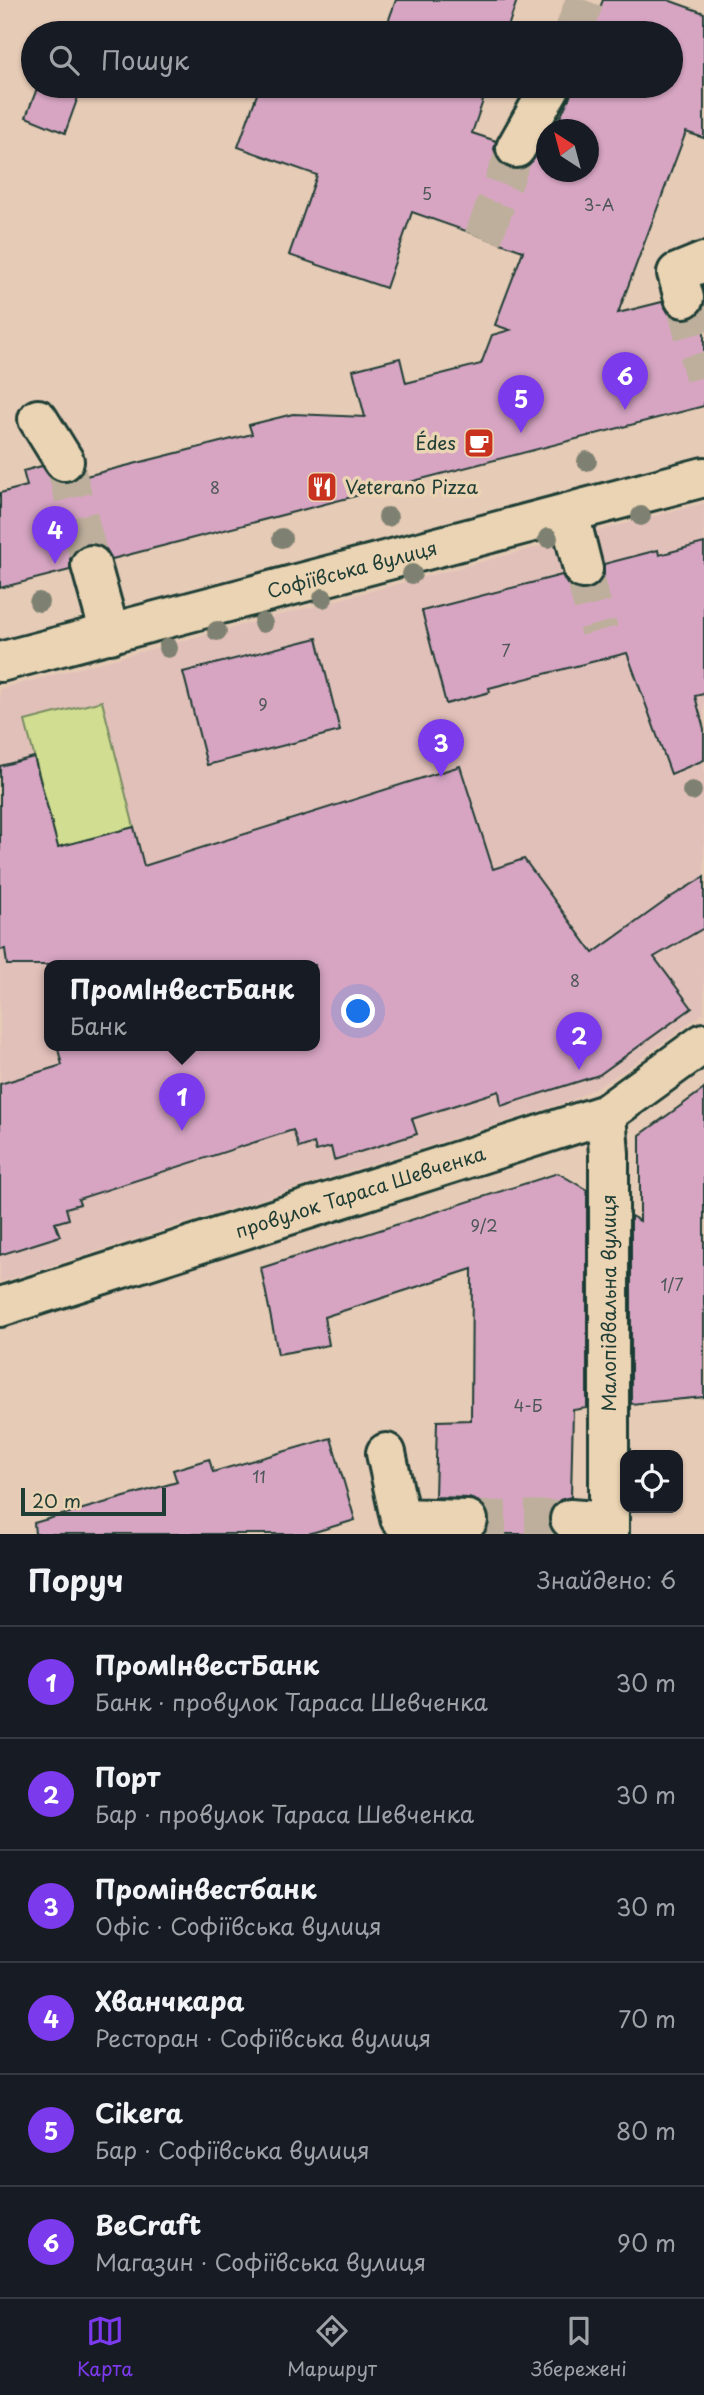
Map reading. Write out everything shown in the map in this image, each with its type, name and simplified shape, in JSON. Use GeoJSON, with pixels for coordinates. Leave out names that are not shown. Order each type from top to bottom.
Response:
{"type":"FeatureCollection","features":[{"type":"Feature","properties":{"kind":"street"},"geometry":{"type":"LineString","coordinates":[[516,148],[544,98]]}},
{"type":"Feature","properties":{"kind":"street"},"geometry":{"type":"LineString","coordinates":[[684,298],[677,273],[704,262]]}},
{"type":"Feature","properties":{"kind":"street"},"geometry":{"type":"LineString","coordinates":[[37,419],[64,461]]}},
{"type":"Feature","properties":{"kind":"street","name":"Софіївська вулиця"},"geometry":{"type":"LineString","coordinates":[[0,662],[704,477]]}},
{"type":"Feature","properties":{"kind":"street"},"geometry":{"type":"LineString","coordinates":[[569,513],[583,569]]}},
{"type":"Feature","properties":{"kind":"street"},"geometry":{"type":"LineString","coordinates":[[91,565],[110,634]]}},
{"type":"Feature","properties":{"kind":"street","name":"провулок Тараса Шевченка"},"geometry":{"type":"LineString","coordinates":[[0,1307],[606,1114],[704,1043]]}},
{"type":"Feature","properties":{"kind":"street","name":"Малопідвальна вулиця"},"geometry":{"type":"LineString","coordinates":[[606,1114],[609,1154],[609,1528]]}},
{"type":"Feature","properties":{"kind":"street"},"geometry":{"type":"LineString","coordinates":[[386,1453],[400,1518],[468,1520]]}},
{"type":"Feature","properties":{"kind":"street"},"geometry":{"type":"LineString","coordinates":[[570,1519],[609,1528]]}},
{"type":"Feature","properties":{"kind":"shaded area"},"geometry":{"type":"Polygon","coordinates":[[[704,503],[704,1013],[621,1073],[571,1101],[0,1282],[0,689],[704,503]]]}},
{"type":"Feature","properties":{"kind":"green space"},"geometry":{"type":"Polygon","coordinates":[[[102,701],[134,827],[58,847],[25,721],[102,701]]]}},
{"type":"Feature","properties":{"kind":"building"},"geometry":{"type":"Polygon","coordinates":[[[396,0],[517,0],[510,21],[388,21],[396,0]]]}},
{"type":"Feature","properties":{"kind":"building"},"geometry":{"type":"Polygon","coordinates":[[[603,0],[668,0],[704,13],[704,138],[686,132],[618,313],[662,302],[669,314],[678,319],[689,319],[699,314],[704,306],[704,406],[112,559],[106,549],[96,544],[86,544],[75,550],[70,559],[70,570],[0,588],[0,493],[27,486],[23,471],[42,466],[53,480],[65,483],[75,480],[81,474],[82,477],[252,434],[249,425],[293,414],[365,417],[353,370],[400,358],[406,383],[481,364],[492,335],[510,330],[495,325],[523,251],[412,212],[386,288],[289,255],[317,175],[238,147],[256,98],[484,98],[472,133],[496,141],[494,149],[497,158],[505,167],[516,170],[526,167],[536,156],[536,182],[599,182],[599,119],[559,119],[570,98],[683,98],[683,21],[595,21],[603,0]]]}},
{"type":"Feature","properties":{"kind":"building"},"geometry":{"type":"Polygon","coordinates":[[[33,98],[78,98],[65,133],[26,117],[33,98]]]}},
{"type":"Feature","properties":{"kind":"building"},"geometry":{"type":"Polygon","coordinates":[[[704,543],[704,694],[695,696],[704,729],[704,760],[671,774],[627,653],[489,688],[490,692],[446,704],[422,611],[562,575],[567,584],[576,590],[589,590],[599,584],[604,576],[604,564],[658,550],[659,555],[704,543]]]}},
{"type":"Feature","properties":{"kind":"building"},"geometry":{"type":"Polygon","coordinates":[[[317,638],[340,731],[207,765],[183,672],[317,638]]]}},
{"type":"Feature","properties":{"kind":"building"},"geometry":{"type":"Polygon","coordinates":[[[34,757],[58,847],[134,827],[144,866],[460,766],[493,869],[524,859],[593,953],[671,897],[704,877],[704,928],[654,957],[692,1008],[599,1075],[501,1106],[499,1091],[412,1119],[417,1134],[334,1160],[331,1147],[316,1151],[314,1143],[299,1148],[293,1130],[78,1199],[80,1204],[66,1208],[69,1219],[55,1223],[60,1236],[0,1255],[0,1084],[62,1065],[58,1051],[320,1051],[320,960],[44,960],[44,965],[7,965],[5,949],[0,950],[0,766],[34,757]]]}},
{"type":"Feature","properties":{"kind":"building"},"geometry":{"type":"Polygon","coordinates":[[[704,1089],[704,1397],[631,1404],[631,1216],[640,1221],[640,1135],[704,1089]]]}},
{"type":"Feature","properties":{"kind":"building"},"geometry":{"type":"Polygon","coordinates":[[[558,1173],[587,1190],[587,1408],[573,1410],[571,1497],[560,1500],[552,1507],[548,1518],[550,1528],[555,1534],[484,1534],[490,1520],[487,1509],[480,1502],[469,1498],[435,1497],[437,1421],[471,1420],[472,1269],[324,1317],[329,1345],[278,1354],[261,1268],[558,1173]]]}},
{"type":"Feature","properties":{"kind":"building"},"geometry":{"type":"Polygon","coordinates":[[[331,1438],[355,1520],[308,1534],[35,1534],[34,1523],[177,1482],[173,1470],[209,1459],[213,1472],[331,1438]]]}},
{"type":"Feature","properties":{"kind":"tunnel"},"geometry":{"type":"LineString","coordinates":[[577,21],[585,0]]}},
{"type":"Feature","properties":{"kind":"tunnel"},"geometry":{"type":"LineString","coordinates":[[483,238],[516,148]]}},
{"type":"Feature","properties":{"kind":"tunnel"},"geometry":{"type":"LineString","coordinates":[[684,298],[704,377]]}},
{"type":"Feature","properties":{"kind":"tunnel"},"geometry":{"type":"LineString","coordinates":[[64,461],[91,565]]}},
{"type":"Feature","properties":{"kind":"tunnel"},"geometry":{"type":"LineString","coordinates":[[583,569],[599,631]]}},
{"type":"Feature","properties":{"kind":"tunnel"},"geometry":{"type":"LineString","coordinates":[[468,1520],[570,1519]]}},
{"type":"Feature","properties":{"kind":"place","name":"BeCraft"},"geometry":{"type":"Point","coordinates":[625,410]}},
{"type":"Feature","properties":{"kind":"place","name":"Cikera"},"geometry":{"type":"Point","coordinates":[521,433]}},
{"type":"Feature","properties":{"kind":"place","name":"Édes"},"geometry":{"type":"Point","coordinates":[479,443]}},
{"type":"Feature","properties":{"kind":"place","name":"Veterano Pizza"},"geometry":{"type":"Point","coordinates":[322,487]}},
{"type":"Feature","properties":{"kind":"place","name":"Хванчкара"},"geometry":{"type":"Point","coordinates":[55,564]}},
{"type":"Feature","properties":{"kind":"place","name":"Промінвестбанк"},"geometry":{"type":"Point","coordinates":[441,777]}},
{"type":"Feature","properties":{"kind":"place","name":"Порт"},"geometry":{"type":"Point","coordinates":[579,1070]}},
{"type":"Feature","properties":{"kind":"place","name":"ПромІнвестБанк"},"geometry":{"type":"Point","coordinates":[182,1131]}}]}
